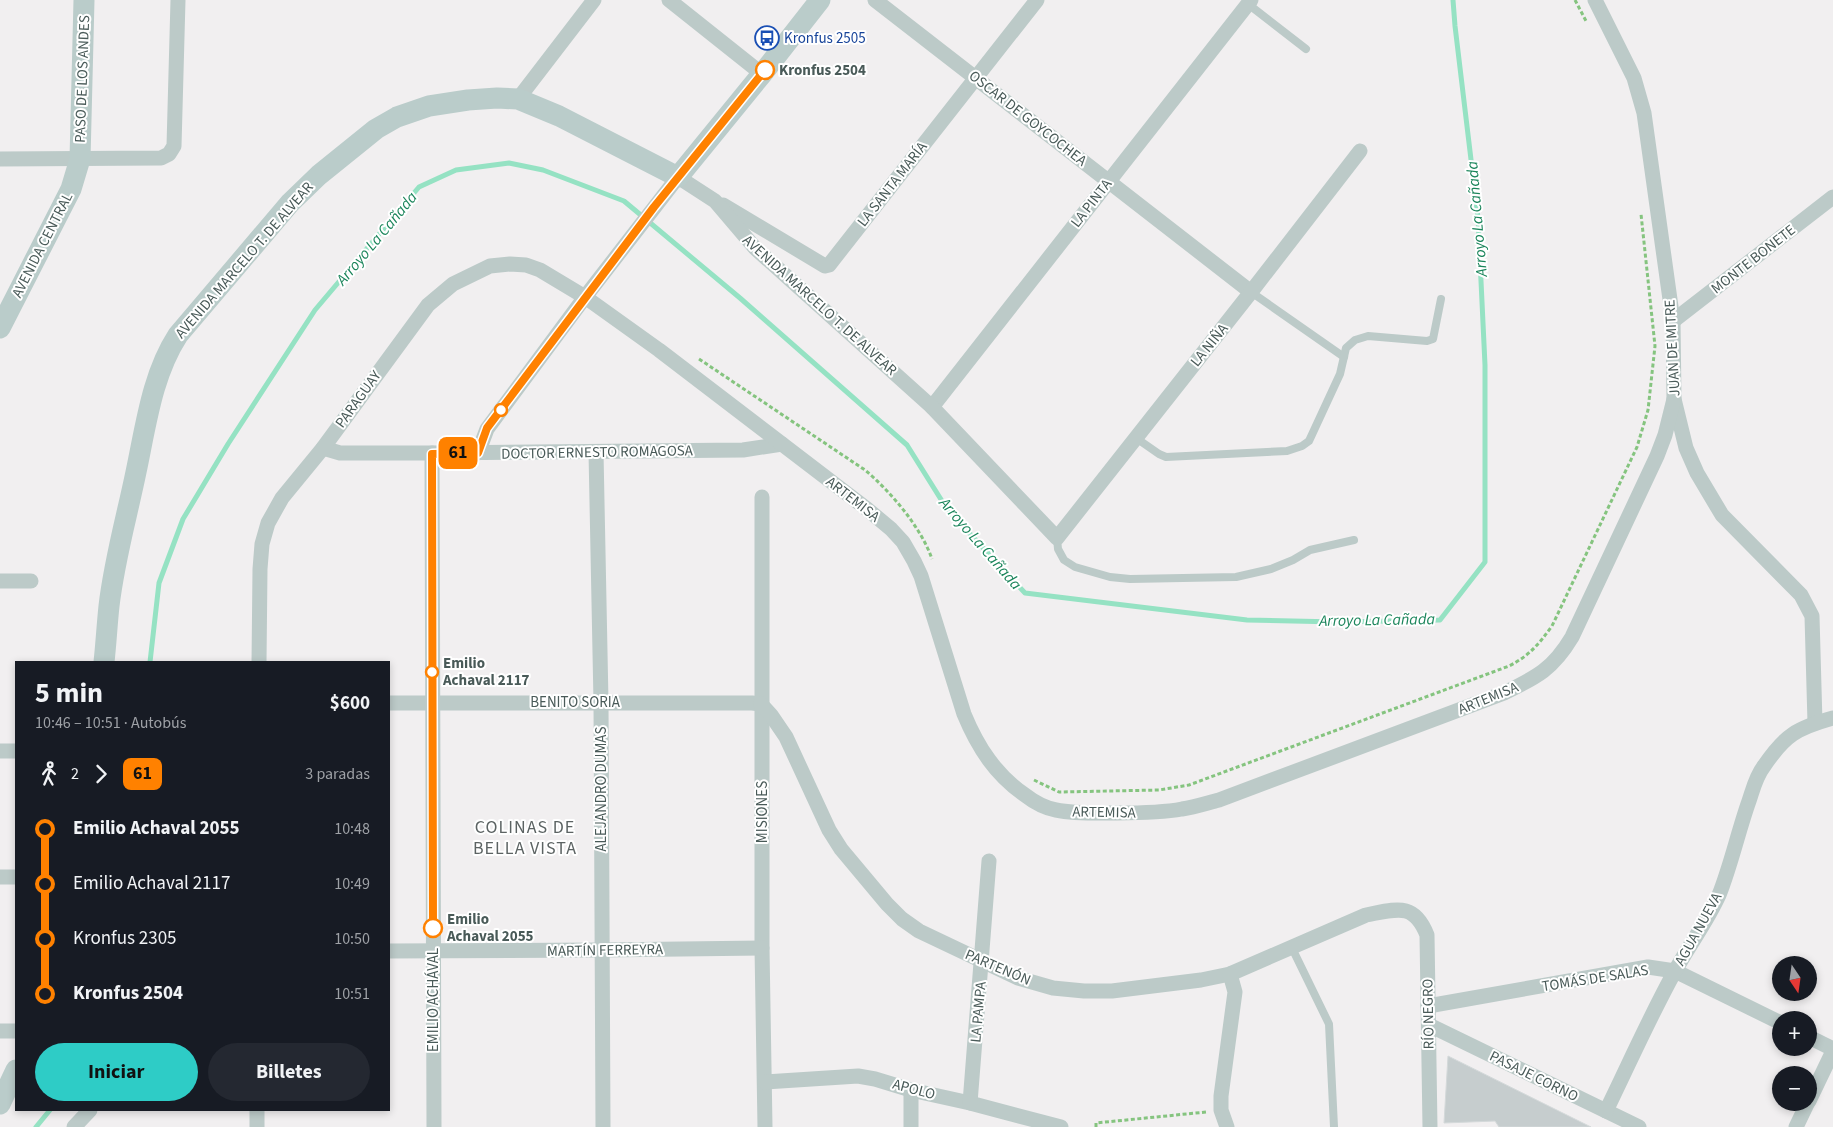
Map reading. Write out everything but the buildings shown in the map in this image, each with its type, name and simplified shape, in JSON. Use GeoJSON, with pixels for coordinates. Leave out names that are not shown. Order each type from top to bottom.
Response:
{"type":"FeatureCollection","features":[{"type":"Feature","properties":{"kind":"main road","name":"PASO DE LOS ANDES"},"geometry":{"type":"LineString","coordinates":[[80,159],[84,0]]}},
{"type":"Feature","properties":{"kind":"main road"},"geometry":{"type":"LineString","coordinates":[[678,177],[820,0]]}},
{"type":"Feature","properties":{"kind":"main road","name":"AVENIDA MARCELO T. DE ALVEAR"},"geometry":{"type":"LineString","coordinates":[[104,661],[109,605],[150,408],[161,366],[168,350],[178,335],[290,203],[319,175],[376,129],[397,117],[429,106],[497,98],[518,99],[559,116],[678,177]]}},
{"type":"Feature","properties":{"kind":"main road","name":"AVENIDA CENTRAL"},"geometry":{"type":"LineString","coordinates":[[0,328],[71,189],[80,159]]}},
{"type":"Feature","properties":{"kind":"main road"},"geometry":{"type":"LineString","coordinates":[[0,1104],[15,1072]]}},
{"type":"Feature","properties":{"kind":"street"},"geometry":{"type":"LineString","coordinates":[[0,159],[161,158],[169,154],[174,146],[178,0]]}},
{"type":"Feature","properties":{"kind":"street"},"geometry":{"type":"LineString","coordinates":[[518,99],[594,0]]}},
{"type":"Feature","properties":{"kind":"street"},"geometry":{"type":"LineString","coordinates":[[669,0],[762,74]]}},
{"type":"Feature","properties":{"kind":"street","name":"OSCAR DE GOYCOCHEA"},"geometry":{"type":"LineString","coordinates":[[876,0],[1251,292]]}},
{"type":"Feature","properties":{"kind":"street","name":"LA SANTA MARÍA"},"geometry":{"type":"LineString","coordinates":[[715,201],[825,266],[829,265],[1037,0]]}},
{"type":"Feature","properties":{"kind":"street","name":"JUAN DE MITRE"},"geometry":{"type":"LineString","coordinates":[[1595,0],[1640,94],[1644,113],[1673,322],[1674,399],[1686,448],[1710,496],[1722,515],[1801,595],[1808,606],[1813,622],[1815,723]]}},
{"type":"Feature","properties":{"kind":"street","name":"LA PINTA"},"geometry":{"type":"LineString","coordinates":[[932,407],[1250,2]]}},
{"type":"Feature","properties":{"kind":"street","name":"LA NIÑA"},"geometry":{"type":"LineString","coordinates":[[1057,538],[1360,151]]}},
{"type":"Feature","properties":{"kind":"street"},"geometry":{"type":"LineString","coordinates":[[478,453],[487,428],[584,297],[678,177]]}},
{"type":"Feature","properties":{"kind":"street","name":"AVENIDA MARCELO T. DE ALVEAR"},"geometry":{"type":"LineString","coordinates":[[678,177],[715,201],[755,248],[932,407],[1057,538]]}},
{"type":"Feature","properties":{"kind":"street","name":"MONTE BONETE"},"geometry":{"type":"LineString","coordinates":[[1673,322],[1833,197]]}},
{"type":"Feature","properties":{"kind":"street","name":"PARAGUAY"},"geometry":{"type":"LineString","coordinates":[[259,661],[260,569],[262,544],[268,523],[282,498],[323,448],[428,305],[453,284],[490,266],[510,264],[526,265],[540,270],[584,297]]}},
{"type":"Feature","properties":{"kind":"street","name":"ARTEMISA"},"geometry":{"type":"LineString","coordinates":[[584,297],[659,350],[892,529],[903,542],[921,576],[971,732],[994,768],[1008,784],[1035,802],[1055,810],[1084,813],[1149,813],[1183,809],[1219,800],[1504,693],[1531,680],[1550,667],[1562,655],[1572,637],[1657,456],[1665,435],[1674,399]]}},
{"type":"Feature","properties":{"kind":"street","name":"DOCTOR ERNESTO ROMAGOSA"},"geometry":{"type":"LineString","coordinates":[[323,448],[340,453],[432,454],[743,450],[782,444]]}},
{"type":"Feature","properties":{"kind":"street","name":"ALEJANDRO DUMAS"},"geometry":{"type":"LineString","coordinates":[[596,452],[601,702],[603,1127]]}},
{"type":"Feature","properties":{"kind":"street","name":"EMILIO ACHÁVAL"},"geometry":{"type":"LineString","coordinates":[[432,454],[434,1127]]}},
{"type":"Feature","properties":{"kind":"street","name":"MISIONES"},"geometry":{"type":"LineString","coordinates":[[762,498],[762,948],[765,1127]]}},
{"type":"Feature","properties":{"kind":"street"},"geometry":{"type":"LineString","coordinates":[[0,581],[31,581]]}},
{"type":"Feature","properties":{"kind":"street","name":"BENITO SORIA"},"geometry":{"type":"LineString","coordinates":[[390,703],[601,702],[761,704]]}},
{"type":"Feature","properties":{"kind":"street","name":"PARTENÓN"},"geometry":{"type":"LineString","coordinates":[[761,704],[786,737],[841,849],[887,904],[902,919],[919,931],[1018,978],[1053,988],[1084,991],[1122,989],[1201,980],[1230,974],[1366,915],[1406,910]]}},
{"type":"Feature","properties":{"kind":"street","name":"AGUA NUEVA"},"geometry":{"type":"LineString","coordinates":[[1606,1111],[1674,971],[1717,898],[1740,825],[1762,767],[1790,734],[1815,723],[1833,718]]}},
{"type":"Feature","properties":{"kind":"street"},"geometry":{"type":"LineString","coordinates":[[0,751],[15,751]]}},
{"type":"Feature","properties":{"kind":"street","name":"LA PAMPA"},"geometry":{"type":"LineString","coordinates":[[970,1103],[989,861]]}},
{"type":"Feature","properties":{"kind":"street"},"geometry":{"type":"LineString","coordinates":[[0,877],[15,877]]}},
{"type":"Feature","properties":{"kind":"street","name":"RÍO NEGRO"},"geometry":{"type":"LineString","coordinates":[[1406,910],[1415,914],[1422,922],[1427,935],[1430,1127]]}},
{"type":"Feature","properties":{"kind":"street","name":"MARTÍN FERREYRA"},"geometry":{"type":"LineString","coordinates":[[390,951],[762,948]]}},
{"type":"Feature","properties":{"kind":"street","name":"TOMÁS DE SALAS"},"geometry":{"type":"LineString","coordinates":[[1428,1006],[1648,967],[1674,971],[1772,1019]]}},
{"type":"Feature","properties":{"kind":"street"},"geometry":{"type":"LineString","coordinates":[[1227,1127],[1221,1110],[1221,1096],[1235,992],[1230,974]]}},
{"type":"Feature","properties":{"kind":"street","name":"PASAJE CORNO"},"geometry":{"type":"LineString","coordinates":[[1429,1025],[1640,1127]]}},
{"type":"Feature","properties":{"kind":"street"},"geometry":{"type":"LineString","coordinates":[[0,1031],[15,1031]]}},
{"type":"Feature","properties":{"kind":"street"},"geometry":{"type":"LineString","coordinates":[[1817,1041],[1833,1050],[1817,1083]]}},
{"type":"Feature","properties":{"kind":"street","name":"APOLO"},"geometry":{"type":"LineString","coordinates":[[764,1082],[858,1076],[1061,1127]]}},
{"type":"Feature","properties":{"kind":"street"},"geometry":{"type":"LineString","coordinates":[[911,1090],[911,1127]]}},
{"type":"Feature","properties":{"kind":"street"},"geometry":{"type":"LineString","coordinates":[[74,1127],[89,1111]]}},
{"type":"Feature","properties":{"kind":"street"},"geometry":{"type":"LineString","coordinates":[[257,1111],[257,1127]]}},
{"type":"Feature","properties":{"kind":"street"},"geometry":{"type":"LineString","coordinates":[[1796,1127],[1804,1111]]}},
{"type":"Feature","properties":{"kind":"lane"},"geometry":{"type":"LineString","coordinates":[[1250,2],[1306,49]]}},
{"type":"Feature","properties":{"kind":"lane"},"geometry":{"type":"LineString","coordinates":[[1251,292],[1344,357]]}},
{"type":"Feature","properties":{"kind":"lane"},"geometry":{"type":"LineString","coordinates":[[1136,438],[1166,457],[1288,451],[1302,446],[1309,441],[1340,374],[1346,348],[1355,340],[1368,336],[1427,341],[1433,339],[1441,299]]}},
{"type":"Feature","properties":{"kind":"lane"},"geometry":{"type":"LineString","coordinates":[[1057,538],[1058,549],[1064,560],[1075,567],[1110,577],[1130,579],[1236,577],[1271,569],[1293,560],[1310,550],[1354,540]]}},
{"type":"Feature","properties":{"kind":"lane"},"geometry":{"type":"LineString","coordinates":[[1292,948],[1329,1024],[1334,1127]]}},
{"type":"Feature","properties":{"kind":"path"},"geometry":{"type":"LineString","coordinates":[[1575,0],[1589,26]]}},
{"type":"Feature","properties":{"kind":"path"},"geometry":{"type":"LineString","coordinates":[[1032,780],[1060,792],[1159,790],[1189,785],[1509,666],[1523,659],[1552,626],[1637,447],[1648,410],[1655,346],[1640,210]]}},
{"type":"Feature","properties":{"kind":"path"},"geometry":{"type":"LineString","coordinates":[[695,356],[865,470],[881,484],[922,536],[932,559]]}},
{"type":"Feature","properties":{"kind":"path"},"geometry":{"type":"LineString","coordinates":[[1096,1127],[1096,1123],[1221,1110]]}},
{"type":"Feature","properties":{"kind":"waterway","name":"Arroyo La Cañada"},"geometry":{"type":"LineString","coordinates":[[150,661],[159,583],[183,519],[228,444],[315,310],[419,187],[456,170],[509,163],[543,170],[624,201],[740,298],[907,445],[947,509],[1025,593],[1247,620],[1338,622],[1440,620],[1485,562],[1485,365],[1478,218],[1453,0]]}},
{"type":"Feature","properties":{"kind":"waterway","name":"Arroyo La Cañada"},"geometry":{"type":"LineString","coordinates":[[36,1127],[49,1111]]}},
{"type":"Feature","properties":{"kind":"bus line","name":"61"},"geometry":{"type":"LineString","coordinates":[[433,928],[432,454],[478,453],[487,428],[584,297],[765,70]]}},
{"type":"Feature","properties":{"kind":"place","name":"Kronfus 2505"},"geometry":{"type":"Point","coordinates":[767,38]}},
{"type":"Feature","properties":{"kind":"place","name":"Kronfus 2504"},"geometry":{"type":"Point","coordinates":[765,70]}},
{"type":"Feature","properties":{"kind":"place","name":"Emilio Achaval 2117"},"geometry":{"type":"Point","coordinates":[432,672]}},
{"type":"Feature","properties":{"kind":"place","name":"Emilio Achaval 2055"},"geometry":{"type":"Point","coordinates":[433,928]}},
{"type":"Feature","properties":{"kind":"district","name":"COLINAS DE BELLA VISTA"},"geometry":{"type":"Point","coordinates":[525,838]}}]}
